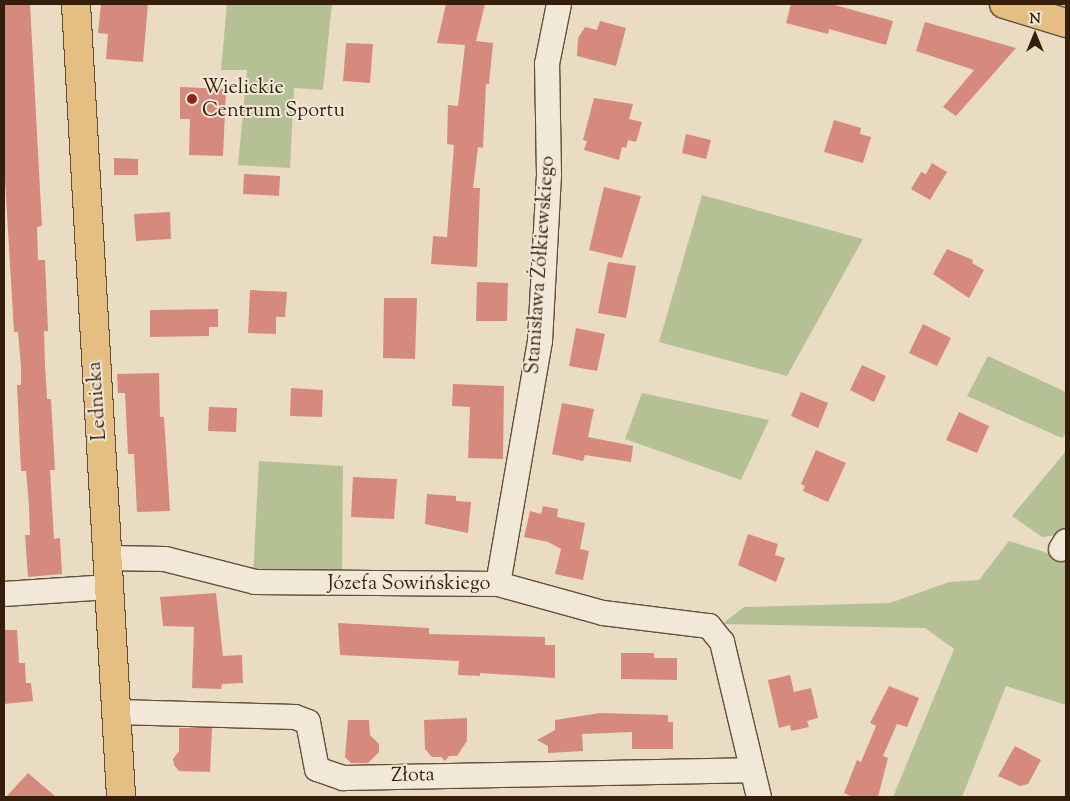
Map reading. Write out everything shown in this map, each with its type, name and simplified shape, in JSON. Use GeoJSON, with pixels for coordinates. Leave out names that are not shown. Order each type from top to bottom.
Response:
{"type":"FeatureCollection","features":[{"type":"Feature","properties":{"kind":"main road","name":"Lednicka"},"geometry":{"type":"LineString","coordinates":[[76,4],[121,797]]}},
{"type":"Feature","properties":{"kind":"main road"},"geometry":{"type":"LineString","coordinates":[[1004,4],[1066,22]]}},
{"type":"Feature","properties":{"kind":"street","name":"Stanisława Żółkiewskiego"},"geometry":{"type":"LineString","coordinates":[[498,584],[540,341],[549,175],[546,64],[559,4]]}},
{"type":"Feature","properties":{"kind":"street","name":"Józefa Sowińskiego"},"geometry":{"type":"LineString","coordinates":[[107,558],[165,559],[255,582],[498,584],[603,613],[709,626],[722,642],[750,770],[759,797]]}},
{"type":"Feature","properties":{"kind":"street"},"geometry":{"type":"LineString","coordinates":[[4,594],[109,587]]}},
{"type":"Feature","properties":{"kind":"street","name":"Złota"},"geometry":{"type":"LineString","coordinates":[[116,712],[295,717],[308,722],[317,769],[342,778],[750,770]]}},
{"type":"Feature","properties":{"kind":"green space"},"geometry":{"type":"Polygon","coordinates":[[[227,4],[332,4],[323,90],[294,88],[290,168],[238,165],[247,70],[221,70],[227,4]]]}},
{"type":"Feature","properties":{"kind":"green space"},"geometry":{"type":"Polygon","coordinates":[[[702,195],[863,239],[787,376],[659,342],[702,195]]]}},
{"type":"Feature","properties":{"kind":"green space"},"geometry":{"type":"Polygon","coordinates":[[[988,356],[1066,392],[1066,433],[1062,438],[967,396],[988,356]]]}},
{"type":"Feature","properties":{"kind":"green space"},"geometry":{"type":"Polygon","coordinates":[[[642,393],[769,420],[741,480],[625,439],[642,393]]]}},
{"type":"Feature","properties":{"kind":"green space"},"geometry":{"type":"Polygon","coordinates":[[[1066,451],[1066,525],[1059,535],[1042,537],[1012,516],[1066,451]]]}},
{"type":"Feature","properties":{"kind":"green space"},"geometry":{"type":"Polygon","coordinates":[[[259,461],[343,466],[342,574],[253,575],[259,461]]]}},
{"type":"Feature","properties":{"kind":"green space"},"geometry":{"type":"Polygon","coordinates":[[[1009,541],[1061,557],[1066,550],[1066,705],[1006,686],[962,797],[893,797],[954,649],[925,628],[722,624],[744,607],[890,603],[949,582],[979,580],[1009,541]]]}},
{"type":"Feature","properties":{"kind":"building"},"geometry":{"type":"Polygon","coordinates":[[[4,4],[30,4],[42,226],[37,227],[38,260],[45,260],[48,331],[44,331],[45,365],[47,399],[51,399],[55,470],[50,470],[54,539],[60,538],[62,574],[28,577],[25,535],[30,535],[29,506],[26,471],[21,471],[17,385],[21,385],[21,366],[18,332],[14,332],[4,163],[4,4]]]}},
{"type":"Feature","properties":{"kind":"building"},"geometry":{"type":"Polygon","coordinates":[[[101,4],[148,4],[143,62],[106,59],[108,34],[98,33],[101,4]]]}},
{"type":"Feature","properties":{"kind":"building"},"geometry":{"type":"Polygon","coordinates":[[[446,4],[485,4],[476,41],[493,43],[489,84],[486,84],[483,148],[478,147],[473,188],[480,188],[477,267],[431,264],[433,236],[447,237],[454,145],[447,144],[448,105],[458,106],[465,45],[437,43],[446,4]]]}},
{"type":"Feature","properties":{"kind":"building"},"geometry":{"type":"Polygon","coordinates":[[[791,4],[831,4],[893,21],[886,45],[829,29],[828,34],[786,23],[791,4]]]}},
{"type":"Feature","properties":{"kind":"building"},"geometry":{"type":"Polygon","coordinates":[[[600,21],[626,28],[616,66],[577,56],[578,38],[585,27],[597,30],[600,21]]]}},
{"type":"Feature","properties":{"kind":"building"},"geometry":{"type":"Polygon","coordinates":[[[925,22],[1016,48],[956,116],[943,107],[974,70],[916,51],[925,22]]]}},
{"type":"Feature","properties":{"kind":"building"},"geometry":{"type":"Polygon","coordinates":[[[346,43],[373,44],[370,83],[343,81],[346,43]]]}},
{"type":"Feature","properties":{"kind":"building"},"geometry":{"type":"Polygon","coordinates":[[[180,87],[226,89],[223,156],[189,155],[190,119],[180,119],[180,87]]]}},
{"type":"Feature","properties":{"kind":"building"},"geometry":{"type":"Polygon","coordinates":[[[594,98],[633,104],[629,119],[642,122],[636,142],[628,140],[626,148],[622,147],[619,160],[584,150],[587,141],[583,140],[594,98]]]}},
{"type":"Feature","properties":{"kind":"building"},"geometry":{"type":"Polygon","coordinates":[[[834,120],[861,128],[860,134],[871,137],[863,163],[824,152],[834,120]]]}},
{"type":"Feature","properties":{"kind":"building"},"geometry":{"type":"Polygon","coordinates":[[[686,134],[711,140],[706,159],[682,153],[686,134]]]}},
{"type":"Feature","properties":{"kind":"building"},"geometry":{"type":"Polygon","coordinates":[[[114,158],[138,159],[138,175],[114,175],[114,158]]]}},
{"type":"Feature","properties":{"kind":"building"},"geometry":{"type":"Polygon","coordinates":[[[932,163],[947,172],[930,200],[911,189],[921,172],[926,174],[932,163]]]}},
{"type":"Feature","properties":{"kind":"building"},"geometry":{"type":"Polygon","coordinates":[[[244,174],[280,176],[279,196],[243,194],[244,174]]]}},
{"type":"Feature","properties":{"kind":"building"},"geometry":{"type":"Polygon","coordinates":[[[604,187],[641,196],[622,258],[589,250],[604,187]]]}},
{"type":"Feature","properties":{"kind":"building"},"geometry":{"type":"Polygon","coordinates":[[[170,212],[171,239],[136,241],[134,214],[170,212]]]}},
{"type":"Feature","properties":{"kind":"building"},"geometry":{"type":"Polygon","coordinates":[[[947,249],[973,260],[972,263],[984,270],[969,298],[933,274],[947,249]]]}},
{"type":"Feature","properties":{"kind":"building"},"geometry":{"type":"Polygon","coordinates":[[[608,262],[636,266],[626,318],[598,313],[608,262]]]}},
{"type":"Feature","properties":{"kind":"building"},"geometry":{"type":"Polygon","coordinates":[[[477,282],[508,283],[507,321],[476,321],[477,282]]]}},
{"type":"Feature","properties":{"kind":"building"},"geometry":{"type":"Polygon","coordinates":[[[250,290],[287,292],[285,317],[276,317],[276,334],[248,333],[250,290]]]}},
{"type":"Feature","properties":{"kind":"building"},"geometry":{"type":"Polygon","coordinates":[[[384,298],[417,298],[415,359],[383,358],[384,298]]]}},
{"type":"Feature","properties":{"kind":"building"},"geometry":{"type":"Polygon","coordinates":[[[218,309],[218,327],[209,327],[209,336],[150,337],[150,310],[218,309]]]}},
{"type":"Feature","properties":{"kind":"building"},"geometry":{"type":"Polygon","coordinates":[[[923,324],[951,338],[937,366],[909,353],[923,324]]]}},
{"type":"Feature","properties":{"kind":"building"},"geometry":{"type":"Polygon","coordinates":[[[576,328],[605,334],[597,371],[569,366],[576,328]]]}},
{"type":"Feature","properties":{"kind":"building"},"geometry":{"type":"Polygon","coordinates":[[[862,365],[886,376],[874,402],[850,390],[862,365]]]}},
{"type":"Feature","properties":{"kind":"building"},"geometry":{"type":"Polygon","coordinates":[[[159,373],[160,417],[164,417],[170,511],[137,512],[134,454],[128,454],[125,393],[118,393],[117,374],[159,373]]]}},
{"type":"Feature","properties":{"kind":"building"},"geometry":{"type":"Polygon","coordinates":[[[453,384],[504,386],[503,459],[468,458],[470,407],[452,406],[453,384]]]}},
{"type":"Feature","properties":{"kind":"building"},"geometry":{"type":"Polygon","coordinates":[[[291,388],[323,390],[322,417],[290,416],[291,388]]]}},
{"type":"Feature","properties":{"kind":"building"},"geometry":{"type":"Polygon","coordinates":[[[801,392],[828,403],[818,428],[791,416],[801,392]]]}},
{"type":"Feature","properties":{"kind":"building"},"geometry":{"type":"Polygon","coordinates":[[[562,403],[594,409],[588,437],[633,446],[631,462],[585,455],[583,461],[552,454],[562,403]]]}},
{"type":"Feature","properties":{"kind":"building"},"geometry":{"type":"Polygon","coordinates":[[[209,407],[237,408],[236,432],[208,431],[209,407]]]}},
{"type":"Feature","properties":{"kind":"building"},"geometry":{"type":"Polygon","coordinates":[[[959,412],[989,426],[977,453],[946,440],[959,412]]]}},
{"type":"Feature","properties":{"kind":"building"},"geometry":{"type":"Polygon","coordinates":[[[816,450],[846,463],[828,502],[803,491],[805,486],[801,484],[816,450]]]}},
{"type":"Feature","properties":{"kind":"building"},"geometry":{"type":"Polygon","coordinates":[[[353,477],[397,479],[394,519],[351,517],[353,477]]]}},
{"type":"Feature","properties":{"kind":"building"},"geometry":{"type":"Polygon","coordinates":[[[427,494],[456,496],[456,501],[471,502],[468,533],[425,524],[427,494]]]}},
{"type":"Feature","properties":{"kind":"building"},"geometry":{"type":"Polygon","coordinates":[[[543,506],[558,509],[557,517],[585,523],[580,549],[589,551],[583,580],[555,574],[561,549],[548,542],[524,537],[530,511],[541,514],[543,506]]]}},
{"type":"Feature","properties":{"kind":"building"},"geometry":{"type":"Polygon","coordinates":[[[748,534],[778,544],[775,555],[785,558],[776,582],[738,565],[748,534]]]}},
{"type":"Feature","properties":{"kind":"building"},"geometry":{"type":"Polygon","coordinates":[[[216,593],[223,656],[242,655],[243,683],[222,684],[221,689],[192,688],[194,627],[163,626],[160,597],[216,593]]]}},
{"type":"Feature","properties":{"kind":"building"},"geometry":{"type":"Polygon","coordinates":[[[338,623],[429,628],[429,634],[545,637],[545,645],[555,645],[555,678],[480,673],[480,676],[458,675],[459,661],[340,655],[338,623]]]}},
{"type":"Feature","properties":{"kind":"building"},"geometry":{"type":"Polygon","coordinates":[[[4,630],[17,630],[19,663],[25,663],[26,683],[31,683],[33,701],[4,704],[4,630]]]}},
{"type":"Feature","properties":{"kind":"building"},"geometry":{"type":"Polygon","coordinates":[[[621,653],[654,653],[654,658],[677,658],[677,680],[621,679],[621,653]]]}},
{"type":"Feature","properties":{"kind":"building"},"geometry":{"type":"Polygon","coordinates":[[[790,675],[794,692],[811,688],[818,718],[807,721],[809,727],[791,731],[790,725],[779,728],[768,680],[790,675]]]}},
{"type":"Feature","properties":{"kind":"building"},"geometry":{"type":"Polygon","coordinates":[[[889,686],[919,698],[907,727],[897,724],[883,756],[888,758],[878,797],[853,797],[844,793],[857,760],[861,762],[876,726],[870,723],[889,686]]]}},
{"type":"Feature","properties":{"kind":"building"},"geometry":{"type":"Polygon","coordinates":[[[600,713],[668,715],[668,722],[673,722],[673,749],[632,749],[632,732],[582,734],[583,751],[548,753],[548,746],[537,740],[555,730],[555,720],[600,713]]]}},
{"type":"Feature","properties":{"kind":"building"},"geometry":{"type":"Polygon","coordinates":[[[467,718],[467,741],[457,756],[449,756],[445,761],[441,757],[432,757],[425,749],[424,720],[467,718]]]}},
{"type":"Feature","properties":{"kind":"building"},"geometry":{"type":"Polygon","coordinates":[[[348,720],[369,720],[370,735],[379,744],[379,752],[368,763],[351,763],[345,757],[348,720]]]}},
{"type":"Feature","properties":{"kind":"building"},"geometry":{"type":"Polygon","coordinates":[[[179,728],[212,728],[210,772],[179,771],[174,765],[173,759],[179,751],[179,728]]]}},
{"type":"Feature","properties":{"kind":"building"},"geometry":{"type":"Polygon","coordinates":[[[1015,746],[1041,760],[1028,784],[1020,786],[998,776],[1015,746]]]}},
{"type":"Feature","properties":{"kind":"building"},"geometry":{"type":"Polygon","coordinates":[[[28,773],[56,797],[6,797],[28,773]]]}},
{"type":"Feature","properties":{"kind":"place","name":"Wielickie Centrum Sportu"},"geometry":{"type":"Point","coordinates":[192,99]}}]}
